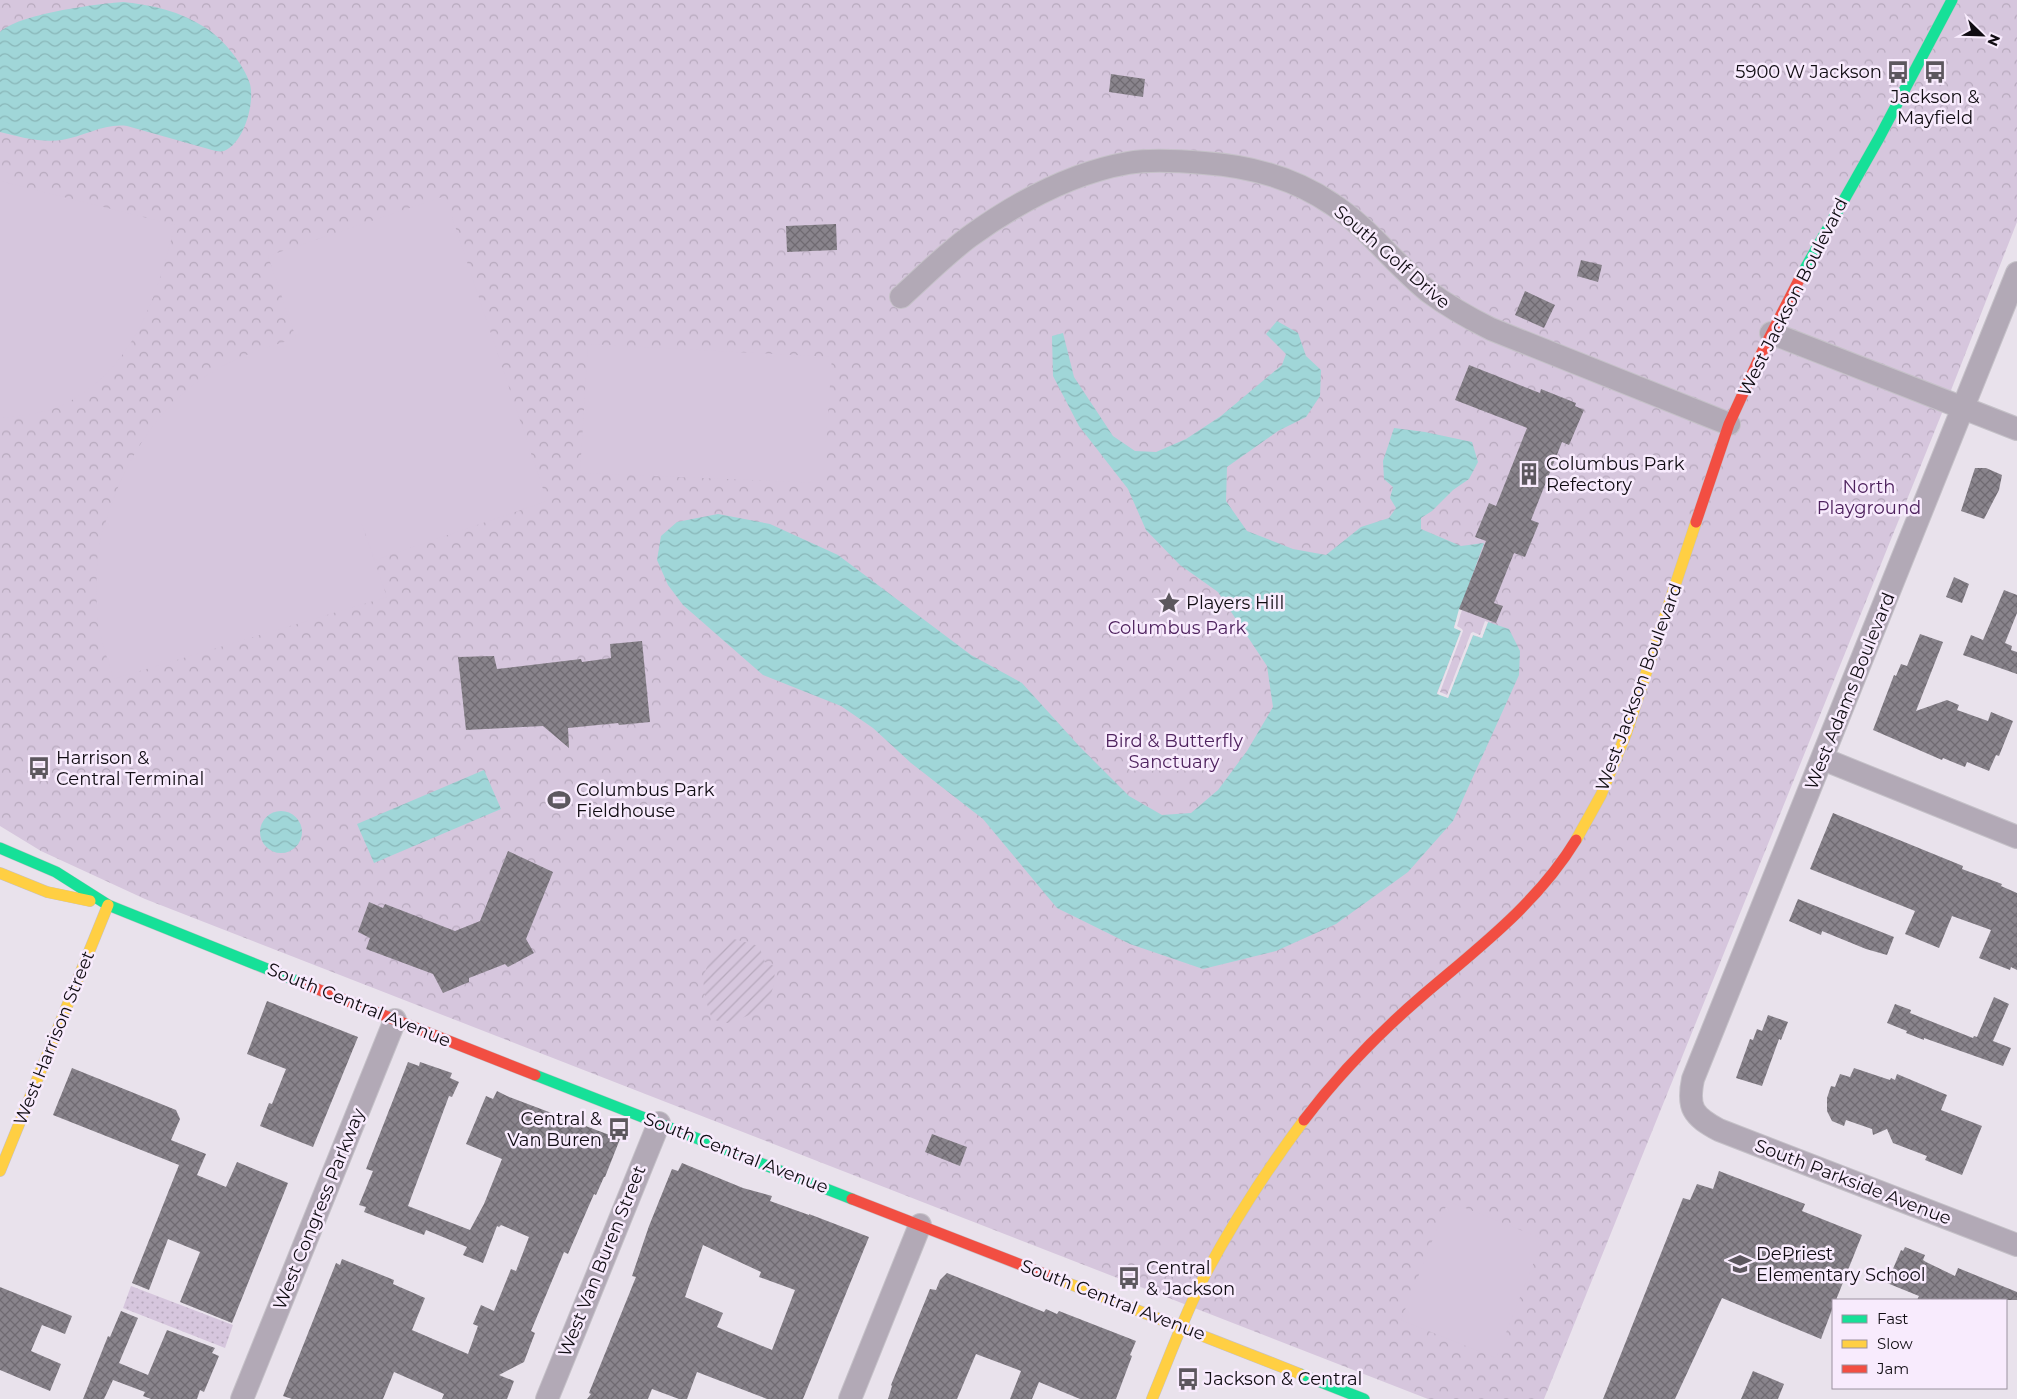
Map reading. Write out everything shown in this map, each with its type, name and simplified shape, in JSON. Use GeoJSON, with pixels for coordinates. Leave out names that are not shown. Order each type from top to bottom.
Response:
{"type":"FeatureCollection","features":[{"type":"Feature","properties":{"kind":"street","name":"West Jackson Boulevard"},"geometry":{"type":"LineString","coordinates":[[1152,1399],[1204,1277],[1266,1174],[1306,1116],[1337,1078],[1375,1040],[1417,1000],[1515,916],[1543,886],[1576,840],[1608,780],[1626,734],[1730,424],[1747,382],[1803,270],[1880,136],[1952,0]]}},
{"type":"Feature","properties":{"kind":"street","name":"South Golf Drive"},"geometry":{"type":"LineString","coordinates":[[901,297],[968,238],[1002,215],[1042,192],[1086,174],[1130,163],[1183,162],[1228,165],[1254,169],[1288,181],[1331,203],[1368,233],[1428,291],[1456,312],[1491,328],[1730,424]]}},
{"type":"Feature","properties":{"kind":"street","name":"West Adams Boulevard"},"geometry":{"type":"LineString","coordinates":[[1694,1110],[1690,1096],[1693,1078],[2017,273]]}},
{"type":"Feature","properties":{"kind":"street"},"geometry":{"type":"LineString","coordinates":[[1771,333],[2017,429]]}},
{"type":"Feature","properties":{"kind":"street"},"geometry":{"type":"LineString","coordinates":[[1822,759],[2017,836]]}},
{"type":"Feature","properties":{"kind":"street","name":"South Central Avenue"},"geometry":{"type":"LineString","coordinates":[[0,848],[56,872],[108,905]]}},
{"type":"Feature","properties":{"kind":"street","name":"South Central Avenue"},"geometry":{"type":"LineString","coordinates":[[0,873],[47,892],[108,905],[395,1020],[1364,1399]]}},
{"type":"Feature","properties":{"kind":"street","name":"West Harrison Street"},"geometry":{"type":"LineString","coordinates":[[0,1171],[108,905]]}},
{"type":"Feature","properties":{"kind":"street","name":"West Congress Parkway"},"geometry":{"type":"LineString","coordinates":[[242,1399],[395,1020]]}},
{"type":"Feature","properties":{"kind":"street","name":"South Parkside Avenue"},"geometry":{"type":"LineString","coordinates":[[1694,1110],[1704,1122],[1719,1130],[2017,1245]]}},
{"type":"Feature","properties":{"kind":"street","name":"West Van Buren Street"},"geometry":{"type":"LineString","coordinates":[[546,1399],[659,1123]]}},
{"type":"Feature","properties":{"kind":"street"},"geometry":{"type":"LineString","coordinates":[[850,1399],[920,1225]]}},
{"type":"Feature","properties":{"kind":"green space","name":"Columbus Park"},"geometry":{"type":"Polygon","coordinates":[[[0,0],[2017,0],[2017,222],[1946,403],[1544,1399],[1428,1399],[145,899],[41,851],[0,826],[0,0]]]}},
{"type":"Feature","properties":{"kind":"green space"},"geometry":{"type":"Polygon","coordinates":[[[0,181],[175,225],[151,302],[127,349],[110,369],[91,388],[67,403],[34,414],[0,418],[0,181]]]}},
{"type":"Feature","properties":{"kind":"green space"},"geometry":{"type":"Polygon","coordinates":[[[445,196],[547,501],[375,560],[361,522],[387,597],[113,679],[99,627],[96,582],[100,541],[116,493],[136,451],[149,431],[181,396],[199,381],[228,363],[296,338],[268,256],[445,196]]]}},
{"type":"Feature","properties":{"kind":"green space"},"geometry":{"type":"Polygon","coordinates":[[[588,344],[832,357],[823,483],[580,473],[588,344]]]}},
{"type":"Feature","properties":{"kind":"green space"},"geometry":{"type":"Polygon","coordinates":[[[734,939],[759,946],[765,962],[774,966],[775,975],[772,992],[758,1010],[735,1021],[725,1023],[712,1019],[707,1005],[704,983],[708,965],[722,948],[734,939]]]}},
{"type":"Feature","properties":{"kind":"green space"},"geometry":{"type":"Polygon","coordinates":[[[1448,1201],[1543,1239],[1496,1358],[1401,1320],[1448,1201]]]}},
{"type":"Feature","properties":{"kind":"green space"},"geometry":{"type":"Polygon","coordinates":[[[131,1286],[233,1325],[225,1348],[123,1308],[131,1286]]]}},
{"type":"Feature","properties":{"kind":"water"},"geometry":{"type":"Polygon","coordinates":[[[123,2],[166,10],[196,22],[219,38],[238,60],[250,84],[251,101],[246,122],[237,140],[231,147],[224,151],[216,151],[127,126],[111,126],[54,141],[31,139],[0,132],[0,32],[23,20],[40,15],[123,2]]]}},
{"type":"Feature","properties":{"kind":"water"},"geometry":{"type":"Polygon","coordinates":[[[1277,321],[1298,333],[1306,356],[1321,370],[1320,396],[1306,417],[1278,431],[1227,467],[1226,501],[1247,531],[1293,549],[1326,555],[1361,527],[1389,518],[1396,508],[1390,498],[1393,487],[1384,479],[1383,461],[1394,428],[1425,432],[1472,442],[1478,462],[1469,479],[1453,490],[1432,511],[1421,518],[1421,529],[1461,546],[1484,543],[1454,627],[1461,631],[1437,693],[1448,698],[1473,635],[1482,638],[1488,622],[1509,629],[1520,651],[1519,675],[1453,821],[1408,872],[1336,924],[1276,951],[1203,969],[1130,944],[1057,908],[983,819],[911,763],[873,728],[841,706],[763,675],[683,605],[668,585],[657,560],[661,536],[677,522],[718,514],[770,524],[838,555],[971,655],[1022,683],[1079,746],[1129,796],[1162,815],[1191,813],[1218,790],[1247,751],[1273,707],[1267,666],[1218,592],[1180,565],[1146,530],[1128,489],[1079,426],[1053,376],[1052,336],[1063,333],[1074,377],[1113,436],[1135,451],[1156,452],[1186,439],[1221,416],[1282,365],[1286,354],[1266,334],[1277,321]]]}},
{"type":"Feature","properties":{"kind":"water"},"geometry":{"type":"Polygon","coordinates":[[[484,770],[501,809],[374,863],[357,824],[484,770]]]}},
{"type":"Feature","properties":{"kind":"water"},"geometry":{"type":"Polygon","coordinates":[[[285,811],[293,814],[299,820],[302,832],[299,844],[293,850],[277,853],[269,850],[263,844],[260,828],[263,820],[269,814],[285,811]]]}},
{"type":"Feature","properties":{"kind":"pier"},"geometry":{"type":"Polygon","coordinates":[[[1459,609],[1462,610],[1457,626],[1463,631],[1440,692],[1447,695],[1471,633],[1480,635],[1485,621],[1488,622],[1482,638],[1473,635],[1448,698],[1437,694],[1461,631],[1454,628],[1459,609]]]}},
{"type":"Feature","properties":{"kind":"building"},"geometry":{"type":"Polygon","coordinates":[[[1111,74],[1145,79],[1143,97],[1109,92],[1111,74]]]}},
{"type":"Feature","properties":{"kind":"building"},"geometry":{"type":"Polygon","coordinates":[[[836,224],[837,250],[787,252],[786,226],[836,224]]]}},
{"type":"Feature","properties":{"kind":"building"},"geometry":{"type":"Polygon","coordinates":[[[1581,260],[1602,265],[1598,282],[1577,276],[1581,260]]]}},
{"type":"Feature","properties":{"kind":"building"},"geometry":{"type":"Polygon","coordinates":[[[1525,291],[1555,305],[1544,328],[1515,315],[1525,291]]]}},
{"type":"Feature","properties":{"kind":"building","name":"Columbus Park Refectory"},"geometry":{"type":"Polygon","coordinates":[[[1469,365],[1540,393],[1541,389],[1576,403],[1575,406],[1584,410],[1569,445],[1562,442],[1531,520],[1539,523],[1525,557],[1514,553],[1494,603],[1503,606],[1496,623],[1459,609],[1486,541],[1475,537],[1489,503],[1496,506],[1527,428],[1455,400],[1469,365]]]}},
{"type":"Feature","properties":{"kind":"building"},"geometry":{"type":"Polygon","coordinates":[[[1975,468],[1986,468],[2002,475],[1999,490],[1984,519],[1961,511],[1975,468]]]}},
{"type":"Feature","properties":{"kind":"building"},"geometry":{"type":"Polygon","coordinates":[[[1954,577],[1969,584],[1962,603],[1946,597],[1954,577]]]}},
{"type":"Feature","properties":{"kind":"building"},"geometry":{"type":"Polygon","coordinates":[[[2004,590],[2017,595],[2017,613],[2005,643],[2012,646],[2011,650],[2017,652],[2017,674],[1963,655],[1971,635],[1983,640],[2004,590]]]}},
{"type":"Feature","properties":{"kind":"building"},"geometry":{"type":"Polygon","coordinates":[[[1920,634],[1943,642],[1916,711],[1947,700],[1959,705],[1957,710],[1988,721],[1991,712],[2013,721],[1999,756],[1996,755],[1989,771],[1967,762],[1965,767],[1943,758],[1942,760],[1873,730],[1894,675],[1896,676],[1901,664],[1907,666],[1920,634]]]}},
{"type":"Feature","properties":{"kind":"building"},"geometry":{"type":"Polygon","coordinates":[[[642,641],[650,722],[568,728],[569,748],[543,726],[466,730],[458,657],[494,656],[497,669],[581,659],[582,662],[611,658],[610,644],[642,641]]]}},
{"type":"Feature","properties":{"kind":"building"},"geometry":{"type":"Polygon","coordinates":[[[1833,813],[1963,866],[1962,869],[2002,884],[2001,886],[2017,893],[2017,970],[2011,967],[2010,970],[1979,958],[1991,930],[1952,916],[1939,948],[1905,934],[1915,911],[1810,869],[1833,813]]]}},
{"type":"Feature","properties":{"kind":"building"},"geometry":{"type":"Polygon","coordinates":[[[508,851],[553,872],[526,939],[534,953],[508,967],[505,964],[469,978],[469,982],[443,993],[433,974],[366,949],[370,938],[358,932],[369,902],[383,908],[385,904],[455,931],[480,921],[508,851]]]}},
{"type":"Feature","properties":{"kind":"building"},"geometry":{"type":"Polygon","coordinates":[[[1798,899],[1894,937],[1887,955],[1866,949],[1822,931],[1821,935],[1789,921],[1798,899]]]}},
{"type":"Feature","properties":{"kind":"building"},"geometry":{"type":"Polygon","coordinates":[[[1994,997],[2009,1004],[1993,1041],[2011,1048],[2003,1066],[1924,1038],[1924,1040],[1887,1023],[1895,1004],[1911,1010],[1910,1013],[1973,1038],[1974,1036],[1977,1037],[1994,997]]]}},
{"type":"Feature","properties":{"kind":"building"},"geometry":{"type":"Polygon","coordinates":[[[267,1001],[358,1037],[313,1147],[260,1126],[269,1103],[272,1104],[286,1069],[247,1054],[267,1001]]]}},
{"type":"Feature","properties":{"kind":"building"},"geometry":{"type":"Polygon","coordinates":[[[1768,1015],[1788,1022],[1781,1040],[1779,1039],[1762,1086],[1736,1078],[1750,1039],[1753,1040],[1757,1029],[1762,1031],[1768,1015]]]}},
{"type":"Feature","properties":{"kind":"building"},"geometry":{"type":"Polygon","coordinates":[[[408,1062],[419,1066],[420,1062],[452,1073],[450,1078],[459,1082],[452,1097],[449,1096],[408,1206],[470,1230],[484,1204],[502,1159],[466,1144],[486,1096],[493,1099],[497,1091],[620,1139],[605,1177],[596,1195],[594,1194],[568,1254],[564,1252],[531,1331],[535,1333],[524,1362],[499,1375],[514,1381],[507,1399],[442,1399],[444,1394],[394,1372],[383,1399],[292,1399],[283,1396],[336,1263],[340,1265],[342,1259],[394,1280],[393,1284],[425,1298],[412,1330],[468,1354],[478,1326],[473,1324],[481,1305],[494,1311],[511,1269],[516,1271],[529,1237],[501,1225],[497,1226],[483,1263],[463,1255],[467,1247],[426,1230],[424,1235],[364,1212],[366,1207],[359,1205],[373,1171],[366,1169],[408,1062]]]}},
{"type":"Feature","properties":{"kind":"building"},"geometry":{"type":"Polygon","coordinates":[[[72,1068],[176,1110],[180,1119],[171,1140],[206,1154],[197,1175],[226,1187],[237,1162],[288,1183],[232,1323],[180,1302],[200,1252],[168,1239],[149,1290],[132,1283],[179,1165],[53,1115],[72,1068]]]}},
{"type":"Feature","properties":{"kind":"building"},"geometry":{"type":"Polygon","coordinates":[[[1854,1068],[1890,1080],[1891,1078],[1895,1080],[1897,1074],[1947,1095],[1941,1110],[1982,1126],[1962,1175],[1925,1160],[1927,1156],[1893,1143],[1887,1129],[1873,1135],[1872,1129],[1846,1120],[1844,1126],[1832,1121],[1827,1111],[1827,1098],[1831,1086],[1835,1087],[1840,1074],[1850,1077],[1854,1068]]]}},
{"type":"Feature","properties":{"kind":"building"},"geometry":{"type":"Polygon","coordinates":[[[932,1134],[967,1147],[960,1166],[925,1152],[932,1134]]]}},
{"type":"Feature","properties":{"kind":"building"},"geometry":{"type":"Polygon","coordinates":[[[682,1163],[743,1188],[772,1196],[770,1201],[869,1237],[803,1399],[767,1399],[697,1372],[687,1399],[679,1399],[652,1389],[648,1399],[587,1399],[591,1394],[589,1393],[636,1277],[632,1276],[649,1226],[672,1169],[678,1171],[682,1163]],[[703,1245],[685,1297],[723,1313],[717,1327],[772,1350],[795,1290],[759,1277],[761,1272],[703,1245]]]}},
{"type":"Feature","properties":{"kind":"building"},"geometry":{"type":"Polygon","coordinates":[[[1719,1171],[1805,1204],[1802,1211],[1862,1235],[1836,1299],[1832,1299],[1832,1310],[1821,1339],[1722,1298],[1675,1399],[1603,1399],[1683,1198],[1690,1200],[1697,1184],[1713,1189],[1719,1171]]]}},
{"type":"Feature","properties":{"kind":"building"},"geometry":{"type":"Polygon","coordinates":[[[1905,1247],[1925,1255],[1923,1260],[1955,1276],[1958,1268],[2017,1292],[2017,1300],[1918,1299],[1919,1296],[1887,1283],[1901,1250],[1903,1251],[1905,1247]]]}},
{"type":"Feature","properties":{"kind":"building"},"geometry":{"type":"Polygon","coordinates":[[[947,1273],[1044,1312],[1046,1309],[1057,1314],[1059,1311],[1136,1341],[1116,1399],[1080,1399],[1039,1382],[1032,1399],[1010,1399],[1021,1371],[976,1354],[957,1399],[888,1399],[891,1385],[930,1289],[936,1290],[940,1280],[947,1273]]]}},
{"type":"Feature","properties":{"kind":"building"},"geometry":{"type":"Polygon","coordinates":[[[0,1287],[72,1316],[65,1334],[42,1325],[31,1351],[61,1364],[50,1391],[0,1370],[0,1287]]]}},
{"type":"Feature","properties":{"kind":"building"},"geometry":{"type":"Polygon","coordinates":[[[121,1311],[138,1318],[119,1363],[148,1375],[167,1330],[215,1348],[212,1353],[219,1356],[204,1392],[200,1390],[197,1399],[151,1399],[143,1396],[145,1392],[113,1380],[104,1399],[83,1399],[108,1336],[110,1337],[121,1311]]]}},
{"type":"Feature","properties":{"kind":"building"},"geometry":{"type":"Polygon","coordinates":[[[1753,1371],[1784,1384],[1778,1399],[1741,1399],[1753,1371]]]}},
{"type":"Feature","properties":{"kind":"traffic: fast"},"geometry":{"type":"LineString","coordinates":[[1802,274],[1879,138],[1952,0]]}},
{"type":"Feature","properties":{"kind":"traffic: fast"},"geometry":{"type":"LineString","coordinates":[[0,848],[56,872],[108,905],[307,985]]}},
{"type":"Feature","properties":{"kind":"traffic: fast"},"geometry":{"type":"LineString","coordinates":[[535,1075],[852,1199]]}},
{"type":"Feature","properties":{"kind":"traffic: fast"},"geometry":{"type":"LineString","coordinates":[[1300,1374],[1364,1399]]}},
{"type":"Feature","properties":{"kind":"traffic: slow"},"geometry":{"type":"LineString","coordinates":[[1576,840],[1601,795],[1626,734],[1696,522]]}},
{"type":"Feature","properties":{"kind":"traffic: slow"},"geometry":{"type":"LineString","coordinates":[[0,873],[47,892],[90,901]]}},
{"type":"Feature","properties":{"kind":"traffic: slow"},"geometry":{"type":"LineString","coordinates":[[0,1171],[108,905]]}},
{"type":"Feature","properties":{"kind":"traffic: slow"},"geometry":{"type":"LineString","coordinates":[[1152,1399],[1204,1277],[1251,1196],[1304,1120]]}},
{"type":"Feature","properties":{"kind":"traffic: slow"},"geometry":{"type":"LineString","coordinates":[[1047,1275],[1300,1374]]}},
{"type":"Feature","properties":{"kind":"traffic: jam"},"geometry":{"type":"LineString","coordinates":[[1696,522],[1729,424],[1763,350],[1802,274]]}},
{"type":"Feature","properties":{"kind":"traffic: jam"},"geometry":{"type":"LineString","coordinates":[[1304,1120],[1345,1070],[1375,1039],[1525,905],[1543,885],[1576,840]]}},
{"type":"Feature","properties":{"kind":"traffic: jam"},"geometry":{"type":"LineString","coordinates":[[307,985],[535,1075]]}},
{"type":"Feature","properties":{"kind":"traffic: jam"},"geometry":{"type":"LineString","coordinates":[[852,1199],[1047,1275]]}},
{"type":"Feature","properties":{"kind":"place","name":"5900 W Jackson"},"geometry":{"type":"Point","coordinates":[1898,72]}},
{"type":"Feature","properties":{"kind":"place","name":"Jackson & Mayfield"},"geometry":{"type":"Point","coordinates":[1935,72]}},
{"type":"Feature","properties":{"kind":"place","name":"Columbus Park Refectory"},"geometry":{"type":"Point","coordinates":[1529,474]}},
{"type":"Feature","properties":{"kind":"place","name":"Players Hill"},"geometry":{"type":"Point","coordinates":[1169,603]}},
{"type":"Feature","properties":{"kind":"place","name":"Harrison & Central Terminal"},"geometry":{"type":"Point","coordinates":[39,768]}},
{"type":"Feature","properties":{"kind":"place","name":"Columbus Park Fieldhouse"},"geometry":{"type":"Point","coordinates":[559,800]}},
{"type":"Feature","properties":{"kind":"place","name":"Central & Van Buren"},"geometry":{"type":"Point","coordinates":[619,1129]}},
{"type":"Feature","properties":{"kind":"place","name":"DePriest Elementary School"},"geometry":{"type":"Point","coordinates":[1740,1264]}},
{"type":"Feature","properties":{"kind":"place","name":"Central & Jackson"},"geometry":{"type":"Point","coordinates":[1129,1278]}},
{"type":"Feature","properties":{"kind":"place","name":"Jackson & Central"},"geometry":{"type":"Point","coordinates":[1188,1379]}},
{"type":"Feature","properties":{"kind":"park label","name":"North Playground"},"geometry":{"type":"Point","coordinates":[1869,497]}},
{"type":"Feature","properties":{"kind":"park label","name":"Bird & Butterfly Sanctuary"},"geometry":{"type":"Point","coordinates":[1174,751]}}]}
